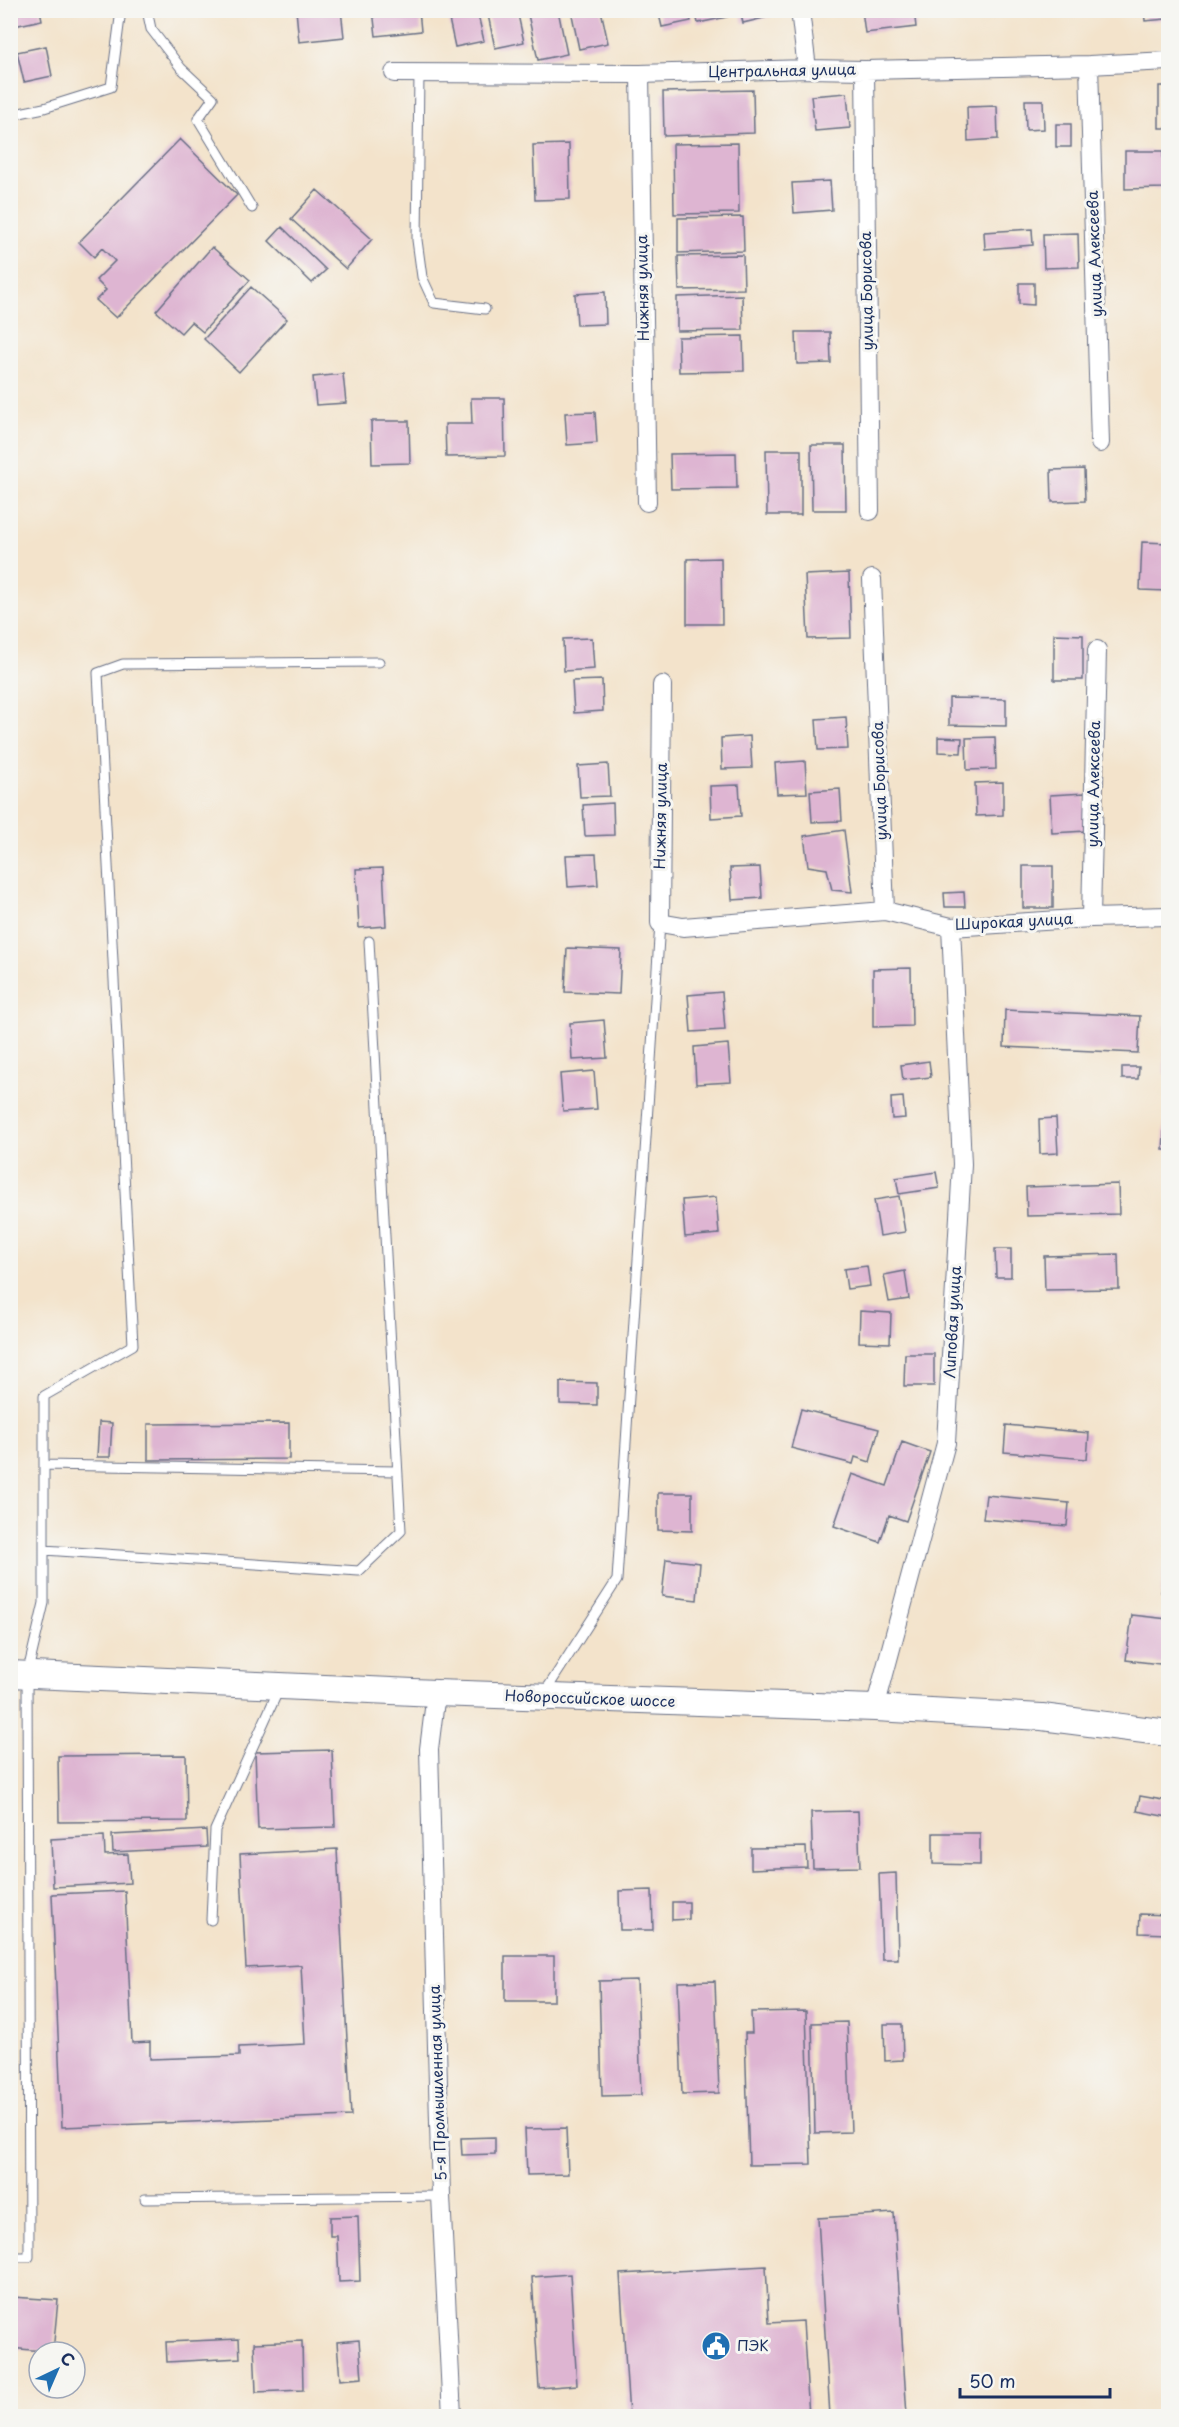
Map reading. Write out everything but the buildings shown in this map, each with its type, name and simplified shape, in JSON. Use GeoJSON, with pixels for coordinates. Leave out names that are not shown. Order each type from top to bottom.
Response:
{"type":"FeatureCollection","features":[{"type":"Feature","properties":{"kind":"main road","name":"Новороссийское шоссе"},"geometry":{"type":"LineString","coordinates":[[19,1674],[280,1687],[874,1708],[1042,1717],[1168,1733]]}},
{"type":"Feature","properties":{"kind":"street"},"geometry":{"type":"LineString","coordinates":[[800,10],[807,69]]}},
{"type":"Feature","properties":{"kind":"street","name":"Центральная улица"},"geometry":{"type":"LineString","coordinates":[[394,74],[640,74],[1089,65],[1168,61]]}},
{"type":"Feature","properties":{"kind":"street","name":"улица Алексеева"},"geometry":{"type":"LineString","coordinates":[[1089,65],[1100,443]]}},
{"type":"Feature","properties":{"kind":"street","name":"улица Борисова"},"geometry":{"type":"LineString","coordinates":[[864,70],[870,511]]}},
{"type":"Feature","properties":{"kind":"street","name":"Нижняя улица"},"geometry":{"type":"LineString","coordinates":[[640,74],[646,502]]}},
{"type":"Feature","properties":{"kind":"street","name":"улица Борисова"},"geometry":{"type":"LineString","coordinates":[[872,579],[885,911]]}},
{"type":"Feature","properties":{"kind":"street","name":"улица Алексеева"},"geometry":{"type":"LineString","coordinates":[[1091,918],[1097,650]]}},
{"type":"Feature","properties":{"kind":"street","name":"Нижняя улица"},"geometry":{"type":"LineString","coordinates":[[660,923],[662,685]]}},
{"type":"Feature","properties":{"kind":"street","name":"Широкая улица"},"geometry":{"type":"LineString","coordinates":[[660,923],[683,927],[885,911],[951,927],[1091,918],[1168,916]]}},
{"type":"Feature","properties":{"kind":"street","name":"Липовая улица"},"geometry":{"type":"LineString","coordinates":[[874,1708],[946,1443],[962,1164],[951,927]]}},
{"type":"Feature","properties":{"kind":"street","name":"5-я Промышленная улица"},"geometry":{"type":"LineString","coordinates":[[436,1693],[429,1749],[441,2196],[452,2416]]}},
{"type":"Feature","properties":{"kind":"lane"},"geometry":{"type":"LineString","coordinates":[[10,115],[44,108],[111,87],[121,10]]}},
{"type":"Feature","properties":{"kind":"lane"},"geometry":{"type":"LineString","coordinates":[[147,10],[151,29],[182,68],[213,98],[198,119],[252,208]]}},
{"type":"Feature","properties":{"kind":"lane"},"geometry":{"type":"LineString","coordinates":[[419,73],[417,240],[422,278],[434,303],[485,309]]}},
{"type":"Feature","properties":{"kind":"lane"},"geometry":{"type":"LineString","coordinates":[[10,2257],[29,2257],[19,1674],[44,1603],[44,1396],[133,1345],[98,673],[123,664],[379,662]]}},
{"type":"Feature","properties":{"kind":"lane"},"geometry":{"type":"LineString","coordinates":[[543,1697],[618,1580],[660,923]]}},
{"type":"Feature","properties":{"kind":"lane"},"geometry":{"type":"LineString","coordinates":[[44,1550],[359,1571],[401,1531],[369,941]]}},
{"type":"Feature","properties":{"kind":"lane"},"geometry":{"type":"LineString","coordinates":[[44,1466],[397,1471]]}},
{"type":"Feature","properties":{"kind":"lane"},"geometry":{"type":"LineString","coordinates":[[211,1920],[215,1830],[280,1687]]}},
{"type":"Feature","properties":{"kind":"lane"},"geometry":{"type":"LineString","coordinates":[[145,2199],[441,2196]]}},
{"type":"Feature","properties":{"kind":"place","name":"ПЭК"},"geometry":{"type":"Point","coordinates":[716,2346]}}]}
